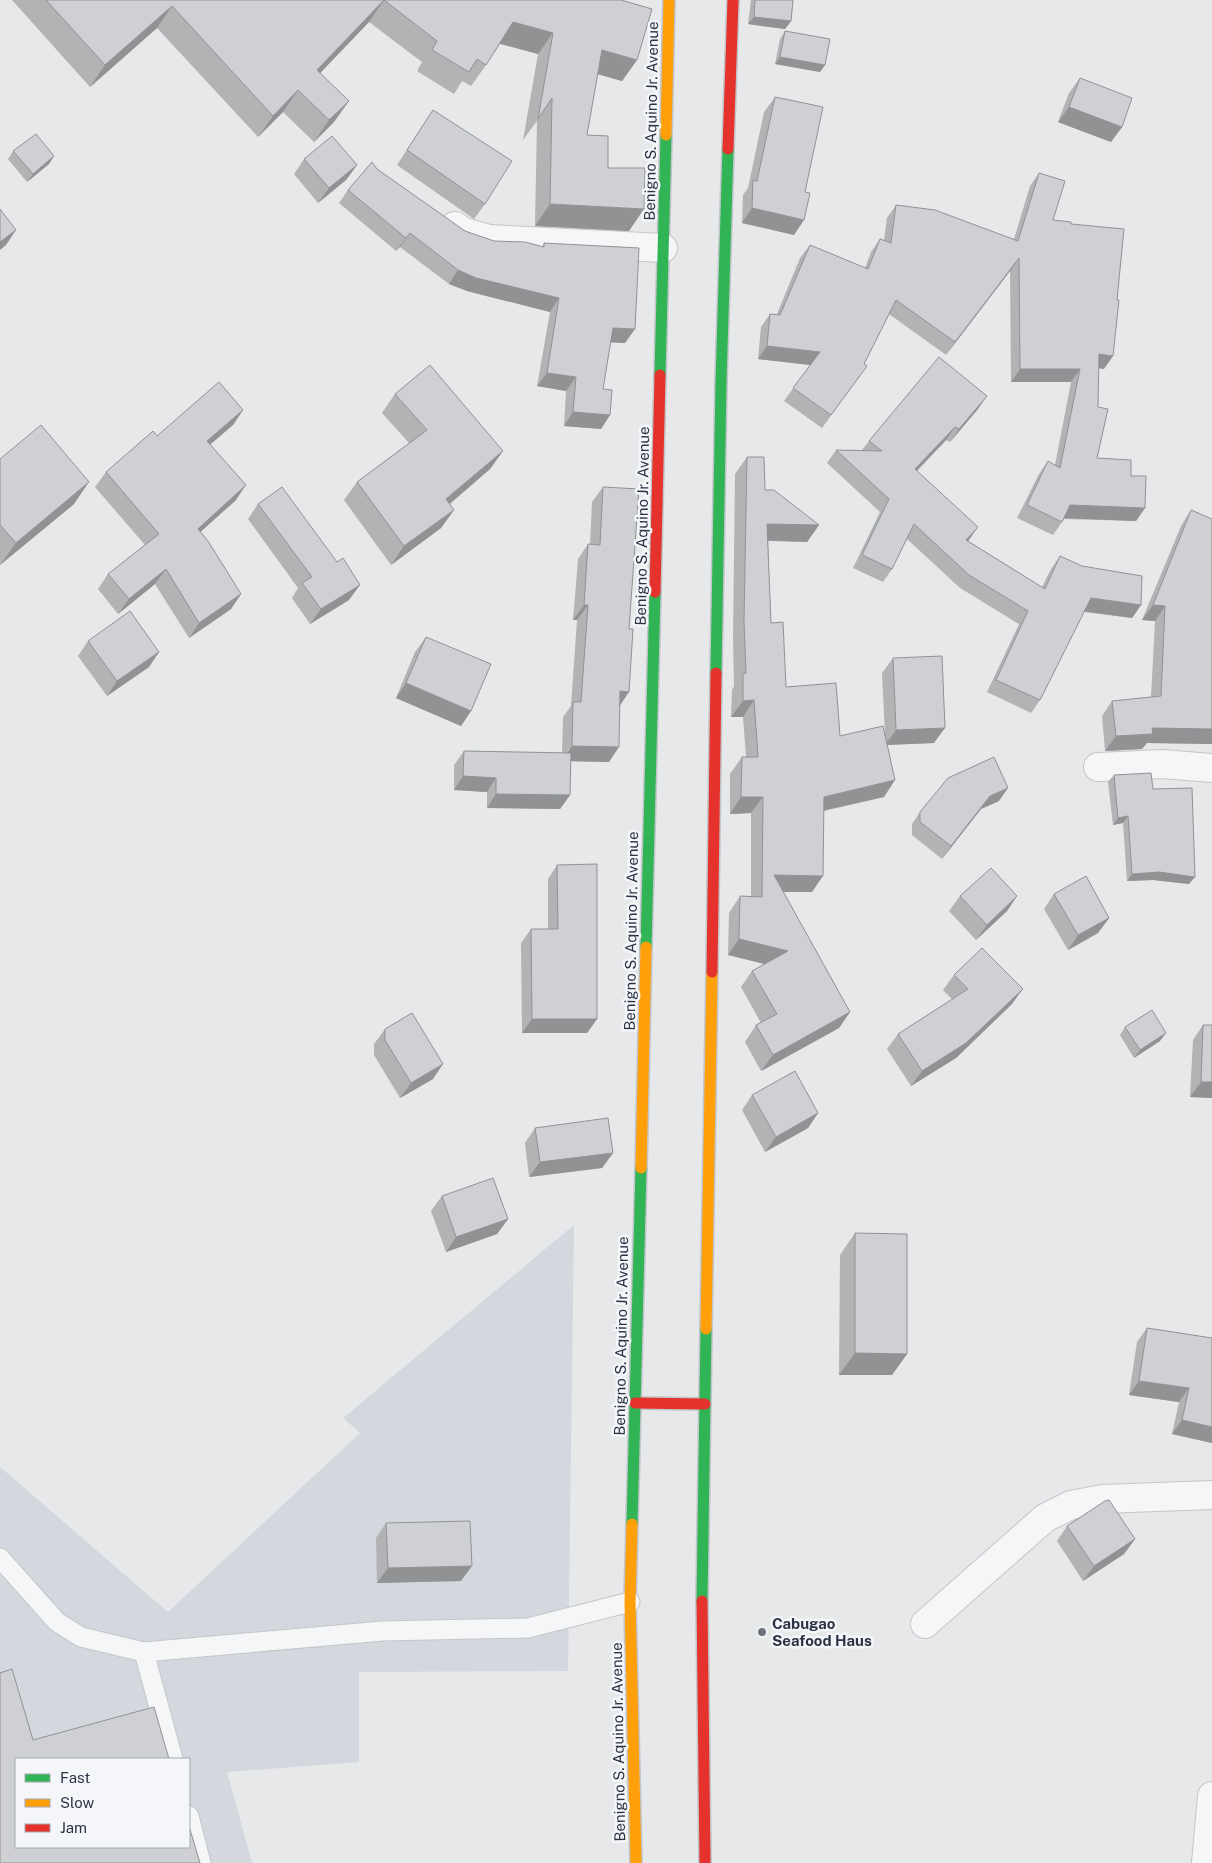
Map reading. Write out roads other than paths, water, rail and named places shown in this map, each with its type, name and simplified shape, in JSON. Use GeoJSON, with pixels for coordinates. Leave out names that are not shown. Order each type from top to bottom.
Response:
{"type":"FeatureCollection","features":[{"type":"Feature","properties":{"kind":"main road","name":"Benigno S. Aquino Jr. Avenue"},"geometry":{"type":"LineString","coordinates":[[636,1863],[630,1602],[669,0]]}},
{"type":"Feature","properties":{"kind":"main road"},"geometry":{"type":"LineString","coordinates":[[705,1863],[701,1639],[721,383],[733,0]]}},
{"type":"Feature","properties":{"kind":"main road"},"geometry":{"type":"LineString","coordinates":[[635,1403],[705,1404]]}},
{"type":"Feature","properties":{"kind":"street"},"geometry":{"type":"LineString","coordinates":[[436,212],[464,232],[489,239],[663,248]]}},
{"type":"Feature","properties":{"kind":"street"},"geometry":{"type":"LineString","coordinates":[[1098,767],[1162,764],[1212,768]]}},
{"type":"Feature","properties":{"kind":"street"},"geometry":{"type":"LineString","coordinates":[[925,1624],[1045,1518],[1071,1505],[1102,1499],[1212,1495]]}},
{"type":"Feature","properties":{"kind":"street"},"geometry":{"type":"LineString","coordinates":[[1206,1863],[1212,1796]]}},
{"type":"Feature","properties":{"kind":"lane"},"geometry":{"type":"LineString","coordinates":[[0,1558],[57,1622],[81,1637],[144,1652],[383,1630],[528,1628],[630,1602]]}},
{"type":"Feature","properties":{"kind":"lane"},"geometry":{"type":"LineString","coordinates":[[144,1652],[173,1758]]}},
{"type":"Feature","properties":{"kind":"lane"},"geometry":{"type":"LineString","coordinates":[[190,1820],[202,1863]]}},
{"type":"Feature","properties":{"kind":"place","name":"Cabugao Seafood Haus"},"geometry":{"type":"Point","coordinates":[762,1632]}}]}
